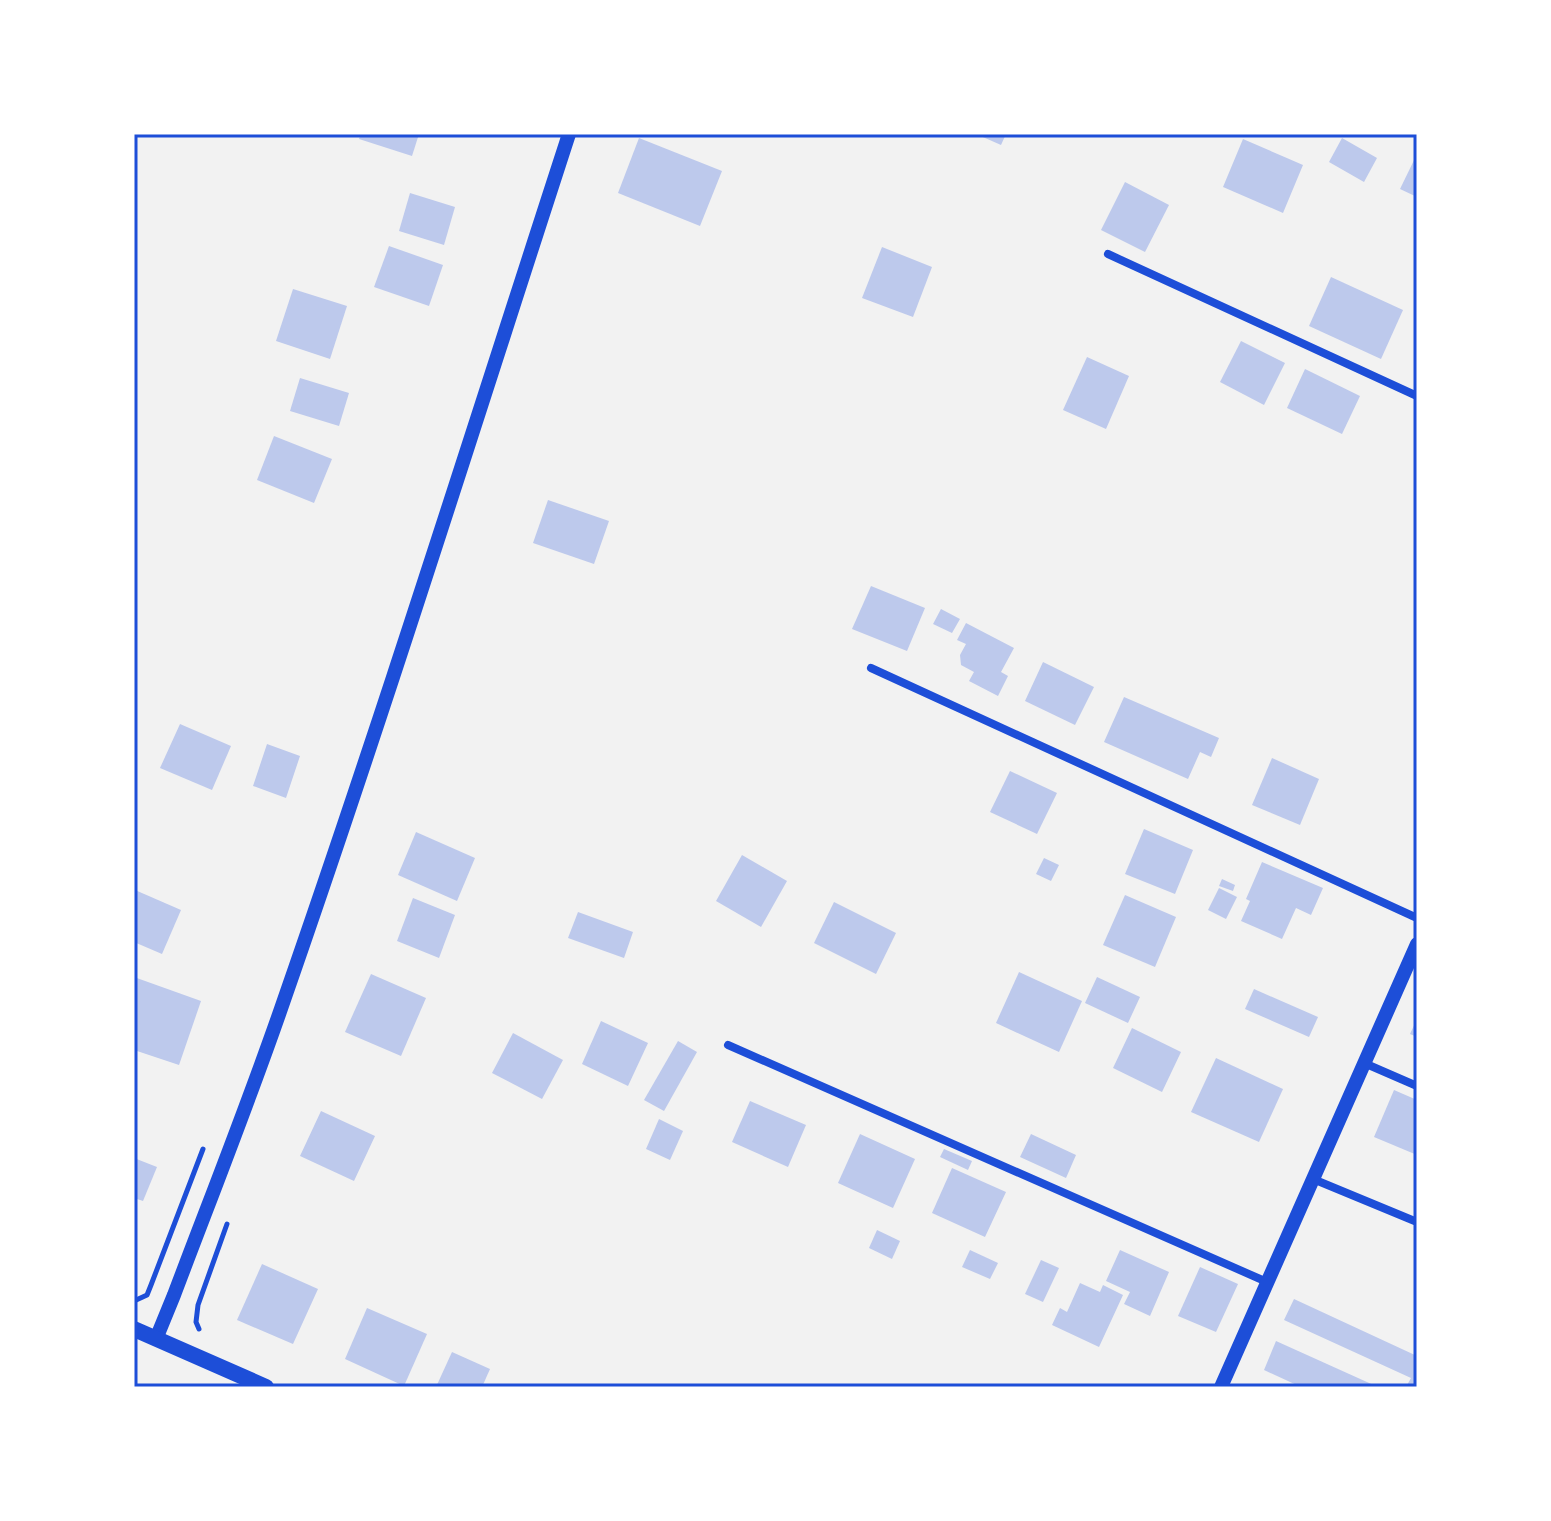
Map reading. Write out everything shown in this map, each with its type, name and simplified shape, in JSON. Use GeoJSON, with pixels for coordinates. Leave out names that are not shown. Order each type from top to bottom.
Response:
{"type":"FeatureCollection","features":[{"type":"Feature","properties":{"kind":"main road"},"geometry":{"type":"LineString","coordinates":[[134,1329],[266,1387]]}},
{"type":"Feature","properties":{"kind":"street"},"geometry":{"type":"LineString","coordinates":[[156,1339],[316,907],[569,134]]}},
{"type":"Feature","properties":{"kind":"street"},"geometry":{"type":"LineString","coordinates":[[1108,254],[1417,396]]}},
{"type":"Feature","properties":{"kind":"street"},"geometry":{"type":"LineString","coordinates":[[871,668],[1417,918]]}},
{"type":"Feature","properties":{"kind":"street"},"geometry":{"type":"LineString","coordinates":[[1221,1387],[1417,944]]}},
{"type":"Feature","properties":{"kind":"street"},"geometry":{"type":"LineString","coordinates":[[728,1045],[1267,1282]]}},
{"type":"Feature","properties":{"kind":"street"},"geometry":{"type":"LineString","coordinates":[[1364,1063],[1417,1086]]}},
{"type":"Feature","properties":{"kind":"street"},"geometry":{"type":"LineString","coordinates":[[1313,1179],[1417,1222]]}},
{"type":"Feature","properties":{"kind":"path"},"geometry":{"type":"LineString","coordinates":[[134,1301],[147,1295],[208,1136]]}},
{"type":"Feature","properties":{"kind":"building"},"geometry":{"type":"Polygon","coordinates":[[[361,134],[419,134],[412,156],[359,139],[361,134]]]}},
{"type":"Feature","properties":{"kind":"building"},"geometry":{"type":"Polygon","coordinates":[[[976,134],[1006,134],[1001,145],[976,134]]]}},
{"type":"Feature","properties":{"kind":"building"},"geometry":{"type":"Polygon","coordinates":[[[639,138],[722,171],[700,226],[618,193],[639,138]]]}},
{"type":"Feature","properties":{"kind":"building"},"geometry":{"type":"Polygon","coordinates":[[[1342,138],[1377,158],[1364,182],[1329,162],[1342,138]]]}},
{"type":"Feature","properties":{"kind":"building"},"geometry":{"type":"Polygon","coordinates":[[[1243,139],[1303,165],[1283,213],[1223,187],[1243,139]]]}},
{"type":"Feature","properties":{"kind":"building"},"geometry":{"type":"Polygon","coordinates":[[[1417,154],[1417,197],[1400,189],[1417,154]]]}},
{"type":"Feature","properties":{"kind":"building"},"geometry":{"type":"Polygon","coordinates":[[[1125,182],[1169,205],[1145,252],[1101,230],[1125,182]]]}},
{"type":"Feature","properties":{"kind":"building"},"geometry":{"type":"Polygon","coordinates":[[[410,193],[455,207],[444,245],[399,231],[410,193]]]}},
{"type":"Feature","properties":{"kind":"building"},"geometry":{"type":"Polygon","coordinates":[[[389,246],[443,265],[429,306],[374,287],[389,246]]]}},
{"type":"Feature","properties":{"kind":"building"},"geometry":{"type":"Polygon","coordinates":[[[882,247],[932,267],[913,317],[862,298],[882,247]]]}},
{"type":"Feature","properties":{"kind":"building"},"geometry":{"type":"Polygon","coordinates":[[[1331,277],[1403,310],[1381,359],[1309,326],[1331,277]]]}},
{"type":"Feature","properties":{"kind":"building"},"geometry":{"type":"Polygon","coordinates":[[[293,289],[347,306],[330,359],[276,341],[293,289]]]}},
{"type":"Feature","properties":{"kind":"building"},"geometry":{"type":"Polygon","coordinates":[[[1241,341],[1285,363],[1264,405],[1220,382],[1241,341]]]}},
{"type":"Feature","properties":{"kind":"building"},"geometry":{"type":"Polygon","coordinates":[[[1087,357],[1129,376],[1106,429],[1063,410],[1087,357]]]}},
{"type":"Feature","properties":{"kind":"building"},"geometry":{"type":"Polygon","coordinates":[[[1305,369],[1360,396],[1342,434],[1287,408],[1305,369]]]}},
{"type":"Feature","properties":{"kind":"building"},"geometry":{"type":"Polygon","coordinates":[[[300,378],[349,393],[339,426],[290,411],[300,378]]]}},
{"type":"Feature","properties":{"kind":"building"},"geometry":{"type":"Polygon","coordinates":[[[274,436],[332,459],[314,503],[257,480],[274,436]]]}},
{"type":"Feature","properties":{"kind":"building"},"geometry":{"type":"Polygon","coordinates":[[[548,500],[609,521],[594,564],[533,543],[548,500]]]}},
{"type":"Feature","properties":{"kind":"building"},"geometry":{"type":"Polygon","coordinates":[[[871,586],[925,608],[907,651],[852,629],[871,586]]]}},
{"type":"Feature","properties":{"kind":"building"},"geometry":{"type":"Polygon","coordinates":[[[941,609],[960,619],[952,633],[933,624],[941,609]]]}},
{"type":"Feature","properties":{"kind":"building"},"geometry":{"type":"Polygon","coordinates":[[[966,623],[1014,648],[1001,672],[1008,676],[998,696],[969,681],[974,672],[961,665],[960,655],[966,644],[957,640],[966,623]]]}},
{"type":"Feature","properties":{"kind":"building"},"geometry":{"type":"Polygon","coordinates":[[[1043,662],[1094,687],[1075,725],[1025,701],[1043,662]]]}},
{"type":"Feature","properties":{"kind":"building"},"geometry":{"type":"Polygon","coordinates":[[[1124,697],[1219,738],[1211,757],[1200,752],[1188,779],[1104,742],[1124,697]]]}},
{"type":"Feature","properties":{"kind":"building"},"geometry":{"type":"Polygon","coordinates":[[[180,724],[231,746],[212,790],[160,768],[180,724]]]}},
{"type":"Feature","properties":{"kind":"building"},"geometry":{"type":"Polygon","coordinates":[[[267,744],[300,756],[286,798],[253,786],[267,744]]]}},
{"type":"Feature","properties":{"kind":"building"},"geometry":{"type":"Polygon","coordinates":[[[1272,758],[1319,779],[1300,825],[1252,805],[1272,758]]]}},
{"type":"Feature","properties":{"kind":"building"},"geometry":{"type":"Polygon","coordinates":[[[1010,771],[1057,793],[1037,834],[990,812],[1010,771]]]}},
{"type":"Feature","properties":{"kind":"building"},"geometry":{"type":"Polygon","coordinates":[[[1144,829],[1193,850],[1175,894],[1125,874],[1144,829]]]}},
{"type":"Feature","properties":{"kind":"building"},"geometry":{"type":"Polygon","coordinates":[[[416,832],[475,858],[457,901],[398,875],[416,832]]]}},
{"type":"Feature","properties":{"kind":"building"},"geometry":{"type":"Polygon","coordinates":[[[742,855],[787,881],[761,927],[716,901],[742,855]]]}},
{"type":"Feature","properties":{"kind":"building"},"geometry":{"type":"Polygon","coordinates":[[[1044,858],[1059,865],[1051,881],[1036,874],[1044,858]]]}},
{"type":"Feature","properties":{"kind":"building"},"geometry":{"type":"Polygon","coordinates":[[[1262,862],[1323,888],[1311,915],[1296,908],[1282,939],[1241,921],[1250,901],[1246,899],[1262,862]]]}},
{"type":"Feature","properties":{"kind":"building"},"geometry":{"type":"Polygon","coordinates":[[[1222,879],[1235,885],[1233,891],[1219,886],[1222,879]]]}},
{"type":"Feature","properties":{"kind":"building"},"geometry":{"type":"Polygon","coordinates":[[[1219,888],[1237,897],[1226,919],[1208,910],[1219,888]]]}},
{"type":"Feature","properties":{"kind":"building"},"geometry":{"type":"Polygon","coordinates":[[[135,890],[181,910],[162,954],[134,942],[135,890]]]}},
{"type":"Feature","properties":{"kind":"building"},"geometry":{"type":"Polygon","coordinates":[[[1125,895],[1176,917],[1155,967],[1103,945],[1125,895]]]}},
{"type":"Feature","properties":{"kind":"building"},"geometry":{"type":"Polygon","coordinates":[[[413,898],[455,915],[439,958],[397,941],[413,898]]]}},
{"type":"Feature","properties":{"kind":"building"},"geometry":{"type":"Polygon","coordinates":[[[834,902],[896,933],[876,974],[814,943],[834,902]]]}},
{"type":"Feature","properties":{"kind":"building"},"geometry":{"type":"Polygon","coordinates":[[[578,912],[633,932],[624,958],[568,938],[578,912]]]}},
{"type":"Feature","properties":{"kind":"building"},"geometry":{"type":"Polygon","coordinates":[[[1019,972],[1082,1001],[1059,1052],[996,1023],[1019,972]]]}},
{"type":"Feature","properties":{"kind":"building"},"geometry":{"type":"Polygon","coordinates":[[[371,974],[426,998],[401,1056],[345,1032],[371,974]]]}},
{"type":"Feature","properties":{"kind":"building"},"geometry":{"type":"Polygon","coordinates":[[[134,977],[201,1001],[179,1065],[134,1050],[134,977]]]}},
{"type":"Feature","properties":{"kind":"building"},"geometry":{"type":"Polygon","coordinates":[[[1097,977],[1140,997],[1128,1023],[1085,1003],[1097,977]]]}},
{"type":"Feature","properties":{"kind":"building"},"geometry":{"type":"Polygon","coordinates":[[[1254,989],[1318,1017],[1309,1037],[1245,1009],[1254,989]]]}},
{"type":"Feature","properties":{"kind":"building"},"geometry":{"type":"Polygon","coordinates":[[[1417,1019],[1417,1037],[1410,1034],[1417,1019]]]}},
{"type":"Feature","properties":{"kind":"building"},"geometry":{"type":"Polygon","coordinates":[[[601,1021],[648,1043],[628,1086],[582,1064],[601,1021]]]}},
{"type":"Feature","properties":{"kind":"building"},"geometry":{"type":"Polygon","coordinates":[[[1132,1028],[1181,1052],[1162,1092],[1113,1068],[1132,1028]]]}},
{"type":"Feature","properties":{"kind":"building"},"geometry":{"type":"Polygon","coordinates":[[[513,1033],[563,1060],[542,1099],[492,1073],[513,1033]]]}},
{"type":"Feature","properties":{"kind":"building"},"geometry":{"type":"Polygon","coordinates":[[[678,1041],[697,1052],[664,1111],[644,1100],[678,1041]]]}},
{"type":"Feature","properties":{"kind":"building"},"geometry":{"type":"Polygon","coordinates":[[[1216,1058],[1283,1089],[1259,1142],[1191,1112],[1216,1058]]]}},
{"type":"Feature","properties":{"kind":"building"},"geometry":{"type":"Polygon","coordinates":[[[1394,1090],[1417,1100],[1417,1155],[1374,1137],[1394,1090]]]}},
{"type":"Feature","properties":{"kind":"building"},"geometry":{"type":"Polygon","coordinates":[[[750,1101],[806,1125],[788,1167],[732,1142],[750,1101]]]}},
{"type":"Feature","properties":{"kind":"building"},"geometry":{"type":"Polygon","coordinates":[[[321,1111],[375,1136],[354,1181],[300,1156],[321,1111]]]}},
{"type":"Feature","properties":{"kind":"building"},"geometry":{"type":"Polygon","coordinates":[[[659,1119],[683,1131],[670,1160],[646,1149],[659,1119]]]}},
{"type":"Feature","properties":{"kind":"building"},"geometry":{"type":"Polygon","coordinates":[[[860,1134],[915,1159],[893,1208],[838,1183],[860,1134]]]}},
{"type":"Feature","properties":{"kind":"building"},"geometry":{"type":"Polygon","coordinates":[[[1031,1134],[1076,1155],[1066,1178],[1020,1157],[1031,1134]]]}},
{"type":"Feature","properties":{"kind":"building"},"geometry":{"type":"Polygon","coordinates":[[[944,1149],[972,1161],[968,1170],[940,1157],[944,1149]]]}},
{"type":"Feature","properties":{"kind":"building"},"geometry":{"type":"Polygon","coordinates":[[[134,1158],[157,1167],[143,1201],[134,1198],[134,1158]]]}},
{"type":"Feature","properties":{"kind":"building"},"geometry":{"type":"Polygon","coordinates":[[[952,1168],[1006,1192],[985,1237],[932,1213],[952,1168]]]}},
{"type":"Feature","properties":{"kind":"building"},"geometry":{"type":"Polygon","coordinates":[[[877,1230],[900,1241],[892,1259],[869,1248],[877,1230]]]}},
{"type":"Feature","properties":{"kind":"building"},"geometry":{"type":"Polygon","coordinates":[[[970,1250],[998,1263],[990,1279],[962,1267],[970,1250]]]}},
{"type":"Feature","properties":{"kind":"building"},"geometry":{"type":"Polygon","coordinates":[[[1120,1250],[1169,1272],[1150,1316],[1124,1304],[1130,1292],[1106,1281],[1120,1250]]]}},
{"type":"Feature","properties":{"kind":"building"},"geometry":{"type":"Polygon","coordinates":[[[1041,1260],[1059,1268],[1043,1302],[1025,1294],[1041,1260]]]}},
{"type":"Feature","properties":{"kind":"building"},"geometry":{"type":"Polygon","coordinates":[[[262,1264],[318,1289],[293,1344],[237,1320],[262,1264]]]}},
{"type":"Feature","properties":{"kind":"building"},"geometry":{"type":"Polygon","coordinates":[[[1200,1267],[1238,1284],[1216,1332],[1178,1316],[1200,1267]]]}},
{"type":"Feature","properties":{"kind":"building"},"geometry":{"type":"Polygon","coordinates":[[[1080,1283],[1100,1292],[1103,1285],[1123,1295],[1099,1347],[1052,1325],[1060,1308],[1067,1312],[1080,1283]]]}},
{"type":"Feature","properties":{"kind":"building"},"geometry":{"type":"Polygon","coordinates":[[[1294,1299],[1417,1356],[1417,1387],[1406,1387],[1411,1378],[1284,1320],[1294,1299]]]}},
{"type":"Feature","properties":{"kind":"building"},"geometry":{"type":"Polygon","coordinates":[[[367,1308],[427,1334],[404,1386],[345,1359],[367,1308]]]}},
{"type":"Feature","properties":{"kind":"building"},"geometry":{"type":"Polygon","coordinates":[[[1276,1341],[1378,1387],[1301,1387],[1264,1370],[1276,1341]]]}},
{"type":"Feature","properties":{"kind":"building"},"geometry":{"type":"Polygon","coordinates":[[[452,1352],[490,1369],[482,1387],[436,1387],[452,1352]]]}}]}
